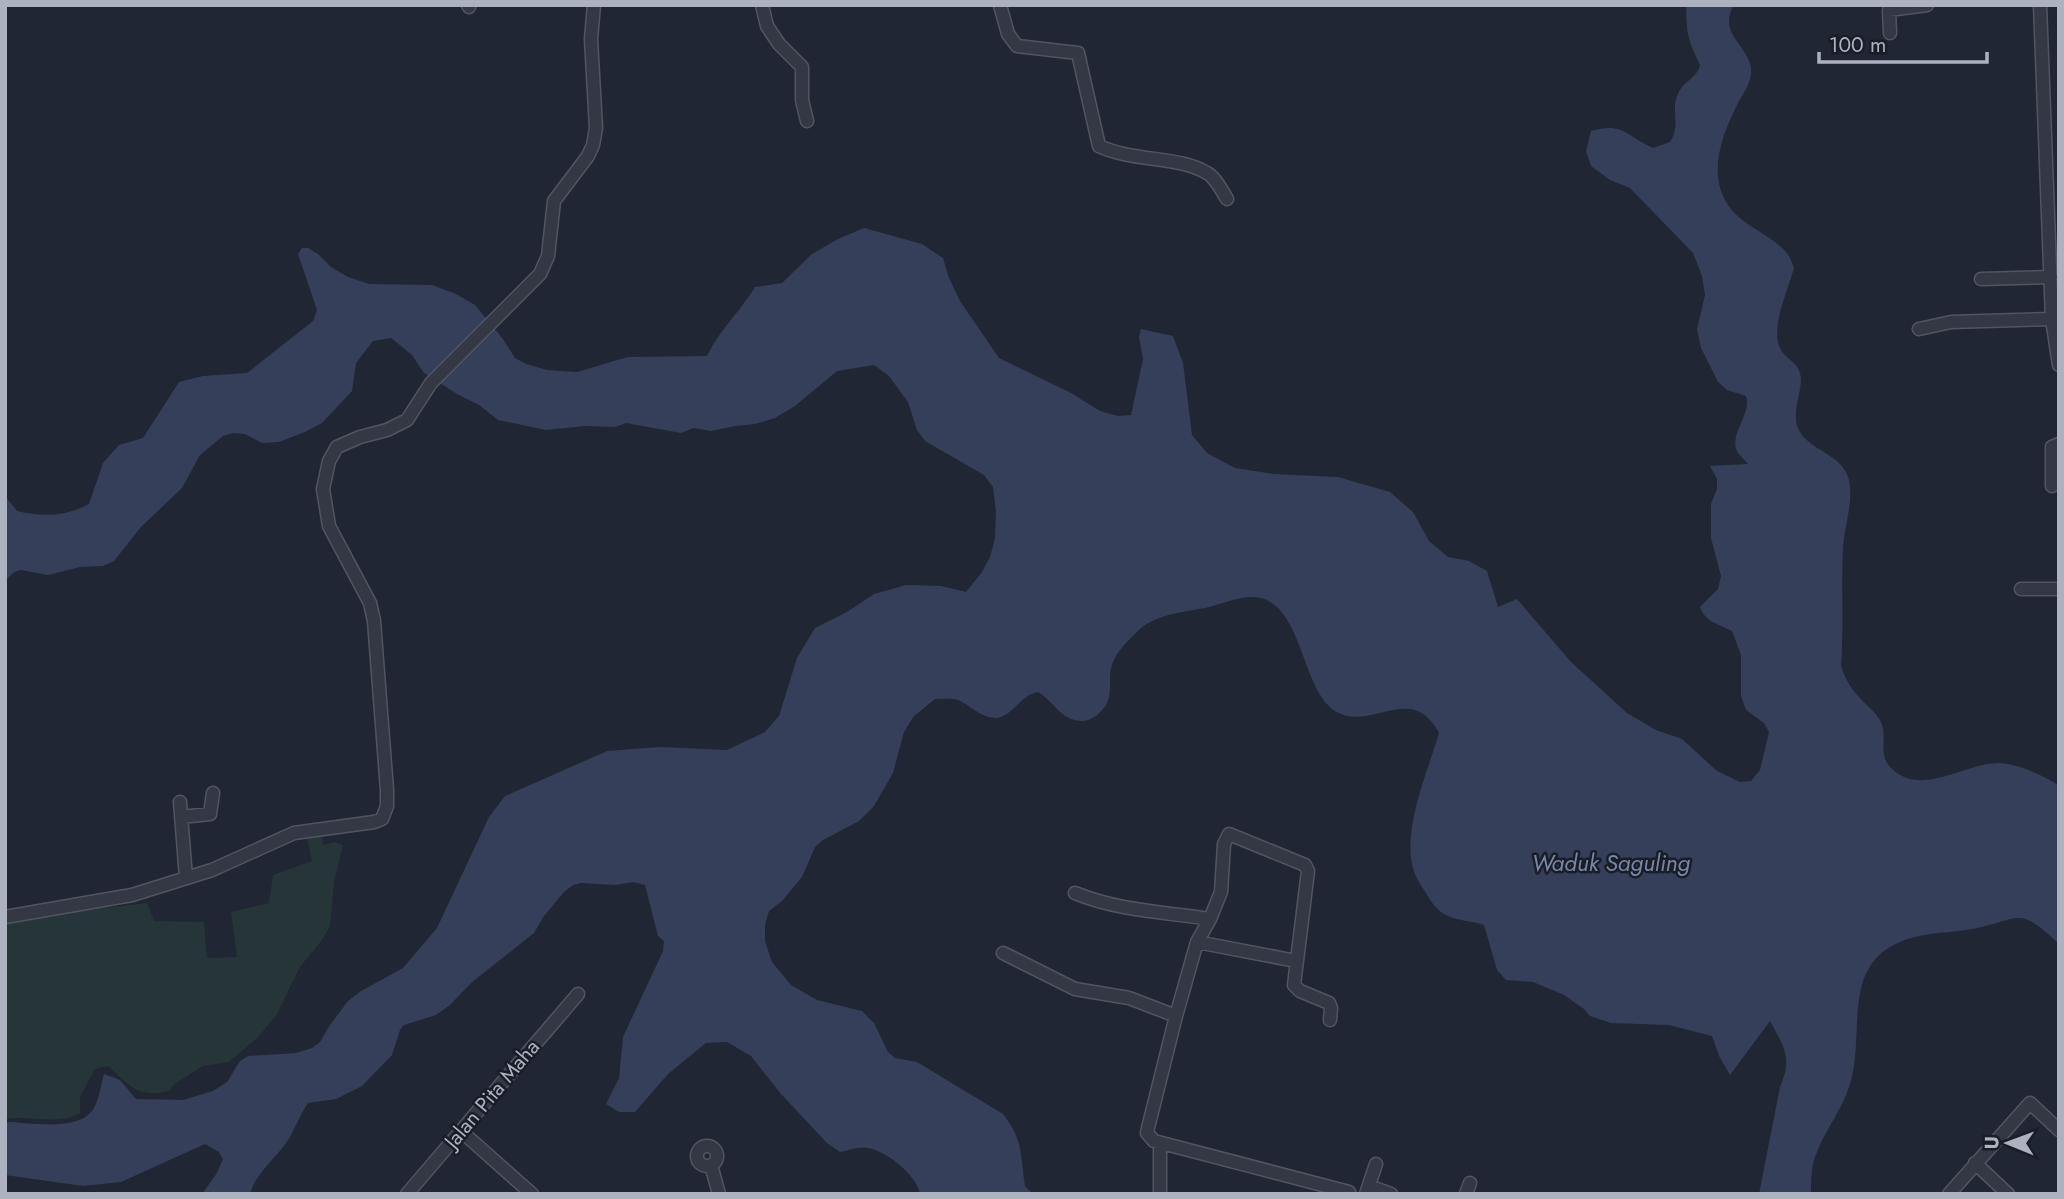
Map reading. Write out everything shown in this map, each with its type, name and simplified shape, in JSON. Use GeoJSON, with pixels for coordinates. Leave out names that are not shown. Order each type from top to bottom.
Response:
{"type":"FeatureCollection","features":[{"type":"Feature","properties":{"kind":"street"},"geometry":{"type":"LineString","coordinates":[[5,917],[132,895],[212,870],[294,833],[382,819],[387,790],[374,621],[370,603],[329,526],[323,489],[324,477],[337,447],[360,436],[387,430],[407,420],[431,383],[482,330],[536,280],[548,257],[554,201],[588,156],[593,145],[596,128],[591,39],[594,5]]}},
{"type":"Feature","properties":{"kind":"street"},"geometry":{"type":"LineString","coordinates":[[762,5],[767,26],[779,44],[802,67],[802,100],[807,121]]}},
{"type":"Feature","properties":{"kind":"street"},"geometry":{"type":"LineString","coordinates":[[1000,5],[1008,34],[1017,46],[1078,53],[1099,146],[1134,158],[1190,166],[1210,173],[1227,199]]}},
{"type":"Feature","properties":{"kind":"street"},"geometry":{"type":"LineString","coordinates":[[1891,33],[1889,10],[1927,5]]}},
{"type":"Feature","properties":{"kind":"street"},"geometry":{"type":"LineString","coordinates":[[2040,5],[2052,319],[2059,365]]}},
{"type":"Feature","properties":{"kind":"street"},"geometry":{"type":"LineString","coordinates":[[1981,279],[2051,277]]}},
{"type":"Feature","properties":{"kind":"street"},"geometry":{"type":"LineString","coordinates":[[1919,329],[1951,322],[2052,319]]}},
{"type":"Feature","properties":{"kind":"street"},"geometry":{"type":"LineString","coordinates":[[2052,486],[2052,447],[2059,444]]}},
{"type":"Feature","properties":{"kind":"street"},"geometry":{"type":"LineString","coordinates":[[2021,589],[2059,589]]}},
{"type":"Feature","properties":{"kind":"street"},"geometry":{"type":"LineString","coordinates":[[181,817],[211,814],[213,793]]}},
{"type":"Feature","properties":{"kind":"street"},"geometry":{"type":"LineString","coordinates":[[180,802],[186,878]]}},
{"type":"Feature","properties":{"kind":"street"},"geometry":{"type":"LineString","coordinates":[[1329,1020],[1329,1003],[1296,988],[1296,961],[1304,918],[1308,871],[1305,865],[1228,834],[1224,844],[1221,892],[1197,942],[1148,1128],[1149,1136],[1160,1143],[1351,1193]]}},
{"type":"Feature","properties":{"kind":"street"},"geometry":{"type":"LineString","coordinates":[[1075,894],[1140,911],[1210,919]]}},
{"type":"Feature","properties":{"kind":"street"},"geometry":{"type":"LineString","coordinates":[[1197,942],[1296,961]]}},
{"type":"Feature","properties":{"kind":"street"},"geometry":{"type":"LineString","coordinates":[[1003,953],[1075,989],[1129,998],[1176,1016]]}},
{"type":"Feature","properties":{"kind":"street","name":"Jalan Pita Maha"},"geometry":{"type":"LineString","coordinates":[[407,1194],[578,994]]}},
{"type":"Feature","properties":{"kind":"street"},"geometry":{"type":"LineString","coordinates":[[1949,1194],[2030,1103],[2059,1130]]}},
{"type":"Feature","properties":{"kind":"street"},"geometry":{"type":"LineString","coordinates":[[460,1131],[531,1193]]}},
{"type":"Feature","properties":{"kind":"street"},"geometry":{"type":"LineString","coordinates":[[1160,1143],[1160,1194]]}},
{"type":"Feature","properties":{"kind":"street"},"geometry":{"type":"LineString","coordinates":[[1975,1163],[2008,1194]]}},
{"type":"Feature","properties":{"kind":"street"},"geometry":{"type":"LineString","coordinates":[[1376,1164],[1368,1190],[1391,1194]]}},
{"type":"Feature","properties":{"kind":"street"},"geometry":{"type":"LineString","coordinates":[[711,1165],[719,1194]]}},
{"type":"Feature","properties":{"kind":"shaded area"},"geometry":{"type":"Polygon","coordinates":[[[322,835],[323,845],[334,842],[343,845],[334,881],[330,926],[300,967],[276,1016],[257,1038],[229,1062],[203,1066],[173,1085],[169,1091],[149,1093],[135,1089],[108,1066],[95,1069],[80,1097],[80,1113],[53,1120],[5,1119],[5,922],[147,903],[154,921],[204,922],[207,958],[237,957],[231,912],[269,903],[273,875],[312,861],[307,838],[322,835]]]}},
{"type":"Feature","properties":{"kind":"water","name":"Waduk Saguling"},"geometry":{"type":"Polygon","coordinates":[[[1686,5],[1734,5],[1729,23],[1731,31],[1751,68],[1749,82],[1722,141],[1718,180],[1734,213],[1780,246],[1791,260],[1794,268],[1777,332],[1781,350],[1800,374],[1797,426],[1805,438],[1843,467],[1847,474],[1850,501],[1842,563],[1841,666],[1846,679],[1879,718],[1883,728],[1887,763],[1903,776],[1929,780],[1999,763],[2030,771],[2059,786],[2059,944],[2035,924],[2019,918],[1973,929],[1913,937],[1884,951],[1871,965],[1863,982],[1850,1084],[1815,1157],[1811,1194],[1759,1194],[1786,1068],[1783,1046],[1770,1021],[1730,1075],[1712,1036],[1669,1025],[1611,1023],[1590,1016],[1564,995],[1533,982],[1506,980],[1497,970],[1484,925],[1452,918],[1441,912],[1430,900],[1413,868],[1410,848],[1414,815],[1439,733],[1428,718],[1417,711],[1392,710],[1352,717],[1339,713],[1327,704],[1317,689],[1286,618],[1275,605],[1255,597],[1173,614],[1146,624],[1117,654],[1110,673],[1107,702],[1096,716],[1088,720],[1074,720],[1062,714],[1038,692],[1026,697],[1008,713],[997,718],[983,715],[956,699],[935,699],[914,716],[904,732],[893,773],[874,806],[859,821],[815,847],[802,877],[782,901],[769,911],[765,925],[765,941],[772,962],[791,985],[817,1000],[862,1011],[874,1023],[888,1052],[895,1058],[917,1062],[1003,1114],[1018,1140],[1025,1186],[1033,1194],[920,1194],[907,1172],[883,1154],[865,1148],[840,1152],[827,1143],[781,1094],[751,1056],[727,1042],[706,1043],[668,1074],[635,1112],[619,1112],[606,1104],[619,1078],[623,1037],[663,951],[664,941],[658,936],[645,885],[633,882],[615,885],[581,883],[564,892],[534,933],[471,983],[450,1005],[436,1015],[404,1025],[392,1055],[362,1086],[336,1099],[308,1103],[289,1138],[261,1173],[250,1194],[202,1194],[223,1159],[219,1152],[205,1144],[121,1182],[83,1186],[5,1175],[5,1122],[63,1124],[84,1118],[96,1103],[104,1074],[120,1080],[136,1099],[183,1100],[213,1091],[227,1082],[240,1061],[248,1056],[296,1053],[312,1048],[320,1042],[348,1001],[403,968],[437,928],[489,817],[505,796],[607,751],[660,747],[727,750],[765,732],[779,716],[797,658],[815,628],[847,612],[874,594],[906,585],[941,586],[966,592],[990,557],[995,538],[993,487],[984,475],[925,441],[917,430],[908,402],[889,376],[874,365],[837,371],[795,406],[775,418],[755,424],[711,431],[694,428],[681,433],[626,423],[615,427],[585,426],[546,430],[498,420],[479,405],[424,373],[412,355],[391,338],[373,341],[356,363],[352,391],[322,423],[279,442],[262,443],[245,434],[223,436],[200,455],[182,488],[141,527],[114,561],[103,566],[80,567],[48,575],[21,570],[14,572],[5,581],[5,496],[17,511],[35,514],[62,514],[89,504],[103,463],[119,445],[143,438],[179,382],[203,376],[247,373],[313,321],[317,310],[298,254],[302,248],[308,248],[318,254],[331,267],[348,277],[369,284],[432,285],[456,294],[475,305],[515,358],[547,370],[577,372],[628,357],[707,356],[755,287],[782,283],[812,254],[864,228],[922,244],[943,258],[960,301],[999,358],[1071,393],[1100,411],[1118,416],[1131,415],[1143,359],[1139,337],[1141,329],[1173,336],[1183,363],[1192,435],[1207,453],[1235,468],[1273,474],[1338,477],[1390,492],[1413,512],[1429,541],[1448,557],[1469,561],[1487,571],[1498,607],[1517,599],[1571,662],[1627,713],[1656,730],[1682,739],[1717,771],[1740,782],[1751,781],[1760,770],[1769,732],[1764,723],[1746,710],[1741,696],[1741,655],[1732,631],[1709,619],[1700,607],[1718,589],[1721,576],[1711,538],[1711,504],[1717,489],[1717,479],[1710,466],[1748,464],[1738,453],[1735,444],[1746,410],[1746,396],[1727,390],[1718,382],[1701,348],[1697,329],[1705,295],[1702,276],[1693,253],[1630,188],[1610,180],[1591,166],[1586,151],[1591,131],[1610,128],[1624,131],[1653,148],[1670,142],[1675,129],[1676,98],[1700,65],[1688,36],[1686,5]]]}}]}
